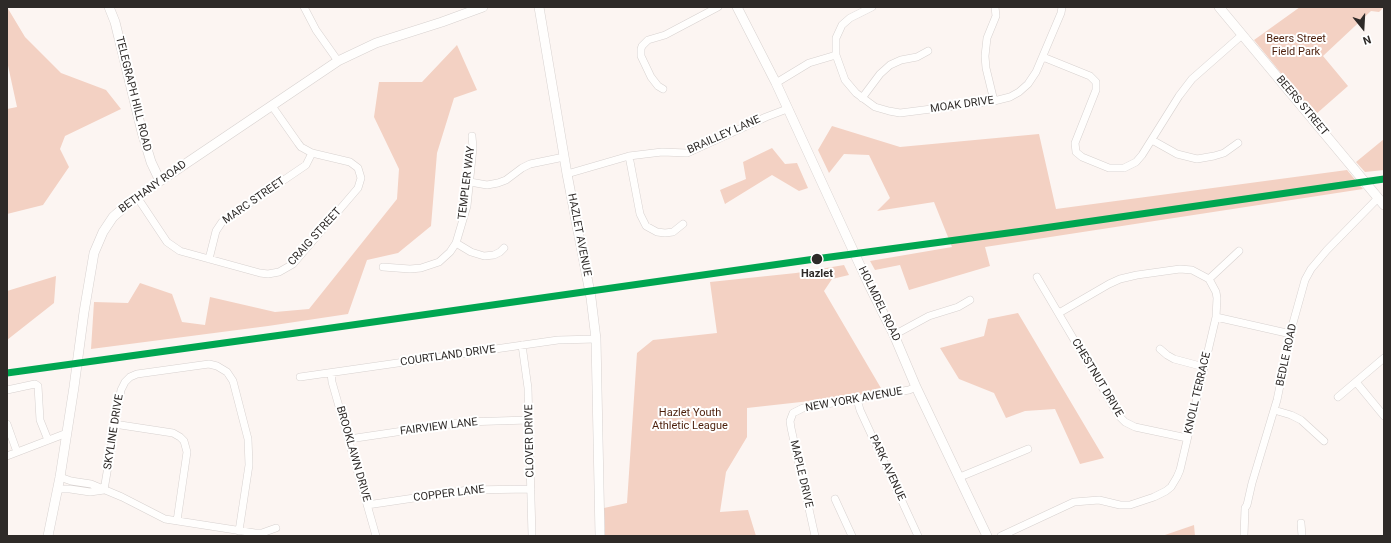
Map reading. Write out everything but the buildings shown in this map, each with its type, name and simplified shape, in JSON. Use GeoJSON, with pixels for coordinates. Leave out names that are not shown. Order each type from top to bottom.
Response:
{"type":"FeatureCollection","features":[{"type":"Feature","properties":{"kind":"street","name":"TELEGRAPH HILL ROAD"},"geometry":{"type":"LineString","coordinates":[[109,7],[115,22],[142,132],[151,162],[160,180]]}},
{"type":"Feature","properties":{"kind":"street"},"geometry":{"type":"LineString","coordinates":[[304,7],[316,30],[338,61]]}},
{"type":"Feature","properties":{"kind":"street","name":"BETHANY ROAD"},"geometry":{"type":"LineString","coordinates":[[48,536],[60,477],[94,253],[103,232],[113,217],[123,206],[160,180],[338,61],[376,43],[483,7]]}},
{"type":"Feature","properties":{"kind":"street","name":"HAZLET AVENUE"},"geometry":{"type":"LineString","coordinates":[[539,7],[567,174],[591,298],[596,339],[600,536]]}},
{"type":"Feature","properties":{"kind":"street"},"geometry":{"type":"LineString","coordinates":[[663,89],[658,86],[651,77],[641,56],[642,46],[648,40],[665,35],[718,7]]}},
{"type":"Feature","properties":{"kind":"street","name":"HOLMDEL ROAD"},"geometry":{"type":"LineString","coordinates":[[737,7],[776,82],[787,109],[894,336],[916,387],[987,536]]}},
{"type":"Feature","properties":{"kind":"street","name":"MOAK DRIVE"},"geometry":{"type":"LineString","coordinates":[[872,7],[850,18],[842,25],[837,33],[835,42],[836,55],[845,80],[862,98],[875,107],[900,113],[994,101],[1010,97],[1023,89],[1033,78],[1043,57],[1062,7]]}},
{"type":"Feature","properties":{"kind":"street"},"geometry":{"type":"LineString","coordinates":[[994,101],[986,68],[985,56],[988,38],[996,16],[995,7]]}},
{"type":"Feature","properties":{"kind":"street","name":"BEERS STREET"},"geometry":{"type":"LineString","coordinates":[[1219,7],[1381,201]]}},
{"type":"Feature","properties":{"kind":"street"},"geometry":{"type":"LineString","coordinates":[[1043,57],[1090,76],[1096,82],[1096,90],[1075,143],[1075,150],[1079,156],[1108,168],[1124,168],[1132,165],[1141,158],[1186,85],[1242,35]]}},
{"type":"Feature","properties":{"kind":"street"},"geometry":{"type":"LineString","coordinates":[[862,98],[880,74],[890,65],[901,60],[917,57],[928,51]]}},
{"type":"Feature","properties":{"kind":"street"},"geometry":{"type":"LineString","coordinates":[[776,82],[809,63],[836,55]]}},
{"type":"Feature","properties":{"kind":"street","name":"CRAIG STREET"},"geometry":{"type":"LineString","coordinates":[[136,197],[167,242],[180,250],[256,273],[274,273],[286,269],[296,261],[358,188],[360,182],[360,172],[355,165],[350,162],[312,153],[298,143],[272,106]]}},
{"type":"Feature","properties":{"kind":"street","name":"BRAILLEY LANE"},"geometry":{"type":"LineString","coordinates":[[567,174],[629,156],[662,152],[687,153],[787,109]]}},
{"type":"Feature","properties":{"kind":"street","name":"TEMPLER WAY"},"geometry":{"type":"LineString","coordinates":[[383,267],[410,269],[432,265],[446,257],[456,243],[464,216],[470,182],[473,148],[472,136]]}},
{"type":"Feature","properties":{"kind":"street"},"geometry":{"type":"LineString","coordinates":[[1152,140],[1177,154],[1197,158],[1224,153],[1238,143]]}},
{"type":"Feature","properties":{"kind":"street","name":"MARC STREET"},"geometry":{"type":"LineString","coordinates":[[209,259],[216,232],[222,222],[306,165],[312,153]]}},
{"type":"Feature","properties":{"kind":"street"},"geometry":{"type":"LineString","coordinates":[[629,156],[640,214],[646,226],[657,232],[665,233],[673,232],[683,224]]}},
{"type":"Feature","properties":{"kind":"street"},"geometry":{"type":"LineString","coordinates":[[470,182],[487,184],[498,183],[506,180],[530,164],[564,157]]}},
{"type":"Feature","properties":{"kind":"street","name":"BEDLE ROAD"},"geometry":{"type":"LineString","coordinates":[[1244,536],[1245,508],[1274,410],[1303,287],[1311,269],[1336,241],[1381,201]]}},
{"type":"Feature","properties":{"kind":"street"},"geometry":{"type":"LineString","coordinates":[[456,243],[471,252],[484,256],[494,255],[504,248]]}},
{"type":"Feature","properties":{"kind":"street"},"geometry":{"type":"LineString","coordinates":[[1058,313],[1109,284],[1129,276],[1188,269],[1200,273],[1209,279],[1239,250]]}},
{"type":"Feature","properties":{"kind":"street","name":"CHESTNUT DRIVE"},"geometry":{"type":"LineString","coordinates":[[1037,277],[1119,416],[1125,422],[1135,427],[1187,438]]}},
{"type":"Feature","properties":{"kind":"street","name":"KNOLL TERRACE"},"geometry":{"type":"LineString","coordinates":[[1001,536],[1074,502],[1099,500],[1120,505],[1130,505],[1161,494],[1171,487],[1178,477],[1216,317],[1216,292],[1209,279]]}},
{"type":"Feature","properties":{"kind":"street"},"geometry":{"type":"LineString","coordinates":[[894,336],[928,316],[958,307],[970,300]]}},
{"type":"Feature","properties":{"kind":"street"},"geometry":{"type":"LineString","coordinates":[[1216,317],[1291,334]]}},
{"type":"Feature","properties":{"kind":"street","name":"COURTLAND DRIVE"},"geometry":{"type":"LineString","coordinates":[[300,377],[558,340],[596,339]]}},
{"type":"Feature","properties":{"kind":"street","name":"CLOVER DRIVE"},"geometry":{"type":"LineString","coordinates":[[522,345],[528,388],[532,536]]}},
{"type":"Feature","properties":{"kind":"street"},"geometry":{"type":"LineString","coordinates":[[1160,349],[1167,356],[1204,368]]}},
{"type":"Feature","properties":{"kind":"street"},"geometry":{"type":"LineString","coordinates":[[1338,397],[1384,358]]}},
{"type":"Feature","properties":{"kind":"street","name":"SKYLINE DRIVE"},"geometry":{"type":"LineString","coordinates":[[104,490],[114,424],[121,390],[125,382],[135,375],[209,364],[217,366],[227,372],[233,381],[246,430],[249,448],[249,465],[239,531]]}},
{"type":"Feature","properties":{"kind":"street","name":"BROOKLAWN DRIVE"},"geometry":{"type":"LineString","coordinates":[[331,373],[332,382],[376,536]]}},
{"type":"Feature","properties":{"kind":"street"},"geometry":{"type":"LineString","coordinates":[[1356,382],[1384,416]]}},
{"type":"Feature","properties":{"kind":"street"},"geometry":{"type":"LineString","coordinates":[[7,390],[35,384],[38,386],[40,420],[48,440]]}},
{"type":"Feature","properties":{"kind":"street","name":"NEW YORK AVENUE"},"geometry":{"type":"LineString","coordinates":[[793,413],[803,408],[909,390],[916,387]]}},
{"type":"Feature","properties":{"kind":"street","name":"PARK AVENUE"},"geometry":{"type":"LineString","coordinates":[[857,399],[860,410],[918,536]]}},
{"type":"Feature","properties":{"kind":"street"},"geometry":{"type":"LineString","coordinates":[[1274,410],[1291,415],[1301,420],[1324,441]]}},
{"type":"Feature","properties":{"kind":"street","name":"MAPLE DRIVE"},"geometry":{"type":"LineString","coordinates":[[793,413],[790,422],[791,428],[815,536]]}},
{"type":"Feature","properties":{"kind":"street","name":"FAIRVIEW LANE"},"geometry":{"type":"LineString","coordinates":[[348,439],[464,422],[529,420]]}},
{"type":"Feature","properties":{"kind":"street"},"geometry":{"type":"LineString","coordinates":[[7,424],[17,452]]}},
{"type":"Feature","properties":{"kind":"street"},"geometry":{"type":"LineString","coordinates":[[114,424],[173,433],[184,441],[187,452],[177,521]]}},
{"type":"Feature","properties":{"kind":"street"},"geometry":{"type":"LineString","coordinates":[[7,456],[67,433]]}},
{"type":"Feature","properties":{"kind":"street"},"geometry":{"type":"LineString","coordinates":[[960,477],[1028,448]]}},
{"type":"Feature","properties":{"kind":"street"},"geometry":{"type":"LineString","coordinates":[[60,477],[71,481],[91,484],[122,497],[159,517],[239,531],[262,533],[276,528]]}},
{"type":"Feature","properties":{"kind":"street"},"geometry":{"type":"LineString","coordinates":[[58,489],[90,492],[104,490]]}},
{"type":"Feature","properties":{"kind":"street","name":"COPPER LANE"},"geometry":{"type":"LineString","coordinates":[[367,505],[468,490],[531,489]]}},
{"type":"Feature","properties":{"kind":"street"},"geometry":{"type":"LineString","coordinates":[[835,499],[852,536]]}},
{"type":"Feature","properties":{"kind":"street"},"geometry":{"type":"LineString","coordinates":[[1301,523],[1302,536]]}},
{"type":"Feature","properties":{"kind":"green space"},"geometry":{"type":"Polygon","coordinates":[[[7,7],[25,37],[61,73],[106,90],[121,109],[65,136],[60,149],[69,167],[43,205],[7,214],[7,109],[17,107],[7,61],[7,7]]]}},
{"type":"Feature","properties":{"kind":"green space","name":"Beers Street Field Park"},"geometry":{"type":"Polygon","coordinates":[[[1300,7],[1384,7],[1379,12],[1371,11],[1323,56],[1348,86],[1315,115],[1254,40],[1300,7]]]}},
{"type":"Feature","properties":{"kind":"green space"},"geometry":{"type":"Polygon","coordinates":[[[457,45],[477,90],[454,98],[437,153],[431,226],[398,253],[367,260],[348,314],[91,349],[94,302],[128,303],[140,283],[172,294],[182,322],[205,325],[210,297],[275,312],[309,309],[397,199],[399,169],[374,117],[379,82],[422,82],[457,45]]]}},
{"type":"Feature","properties":{"kind":"green space"},"geometry":{"type":"Polygon","coordinates":[[[832,126],[900,147],[1039,134],[1056,209],[1347,170],[1363,189],[985,247],[990,266],[909,290],[900,265],[875,270],[870,261],[952,247],[934,202],[877,211],[890,198],[869,155],[844,154],[829,173],[818,150],[832,126]]]}},
{"type":"Feature","properties":{"kind":"green space"},"geometry":{"type":"Polygon","coordinates":[[[1384,139],[1384,170],[1365,172],[1356,162],[1384,139]]]}},
{"type":"Feature","properties":{"kind":"green space"},"geometry":{"type":"Polygon","coordinates":[[[772,148],[785,164],[797,163],[808,188],[799,191],[772,175],[725,204],[720,190],[746,179],[743,162],[772,148]]]}},
{"type":"Feature","properties":{"kind":"green space","name":"Hazlet Youth Athletic League"},"geometry":{"type":"Polygon","coordinates":[[[844,265],[849,275],[832,279],[824,291],[885,395],[791,410],[810,401],[747,408],[747,437],[726,472],[720,512],[748,510],[756,536],[605,536],[604,508],[627,503],[637,353],[653,340],[717,333],[710,282],[796,273],[844,265]]]}},
{"type":"Feature","properties":{"kind":"green space"},"geometry":{"type":"Polygon","coordinates":[[[56,276],[54,303],[7,340],[7,291],[56,276]]]}},
{"type":"Feature","properties":{"kind":"green space"},"geometry":{"type":"Polygon","coordinates":[[[1018,313],[1104,458],[1080,464],[1055,409],[1025,411],[1006,418],[994,393],[959,379],[940,348],[984,336],[988,319],[1018,313]]]}},
{"type":"Feature","properties":{"kind":"green space"},"geometry":{"type":"Polygon","coordinates":[[[1194,525],[1195,536],[1162,536],[1194,525]]]}},
{"type":"Feature","properties":{"kind":"transit line"},"geometry":{"type":"LineString","coordinates":[[7,373],[1384,179]]}},
{"type":"Feature","properties":{"kind":"place","name":"Hazlet"},"geometry":{"type":"Point","coordinates":[817,259]}}]}
